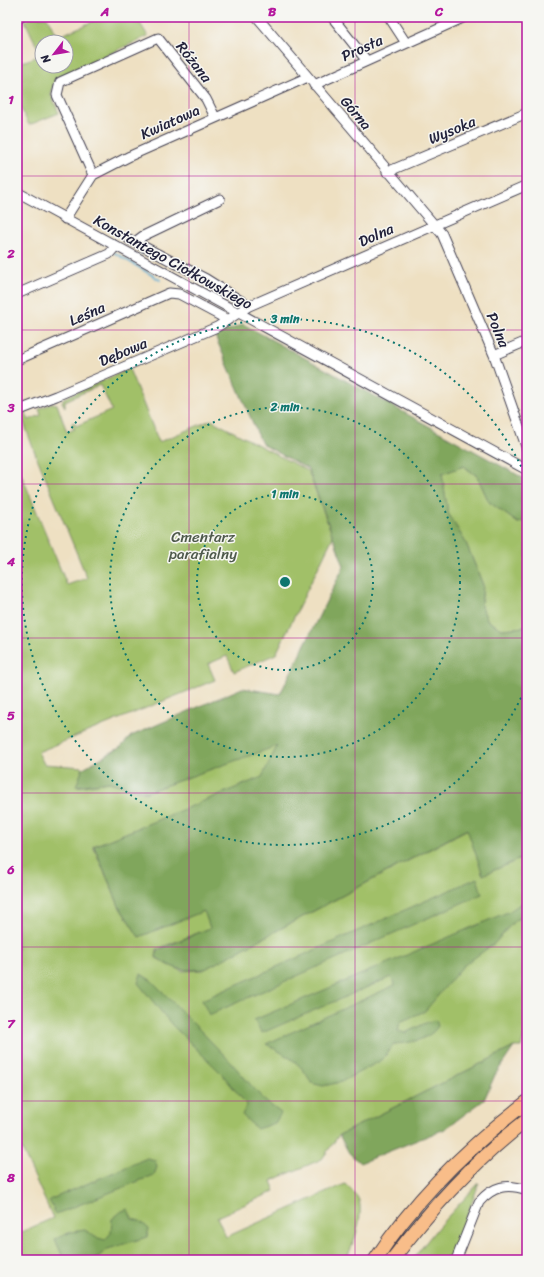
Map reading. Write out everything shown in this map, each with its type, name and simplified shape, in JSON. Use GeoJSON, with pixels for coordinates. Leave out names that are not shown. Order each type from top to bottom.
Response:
{"type":"FeatureCollection","features":[{"type":"Feature","properties":{"kind":"highway"},"geometry":{"type":"LineString","coordinates":[[375,1260],[423,1198],[483,1137],[527,1102]]}},
{"type":"Feature","properties":{"kind":"highway"},"geometry":{"type":"LineString","coordinates":[[392,1260],[433,1208],[482,1157],[527,1120]]}},
{"type":"Feature","properties":{"kind":"highway"},"geometry":{"type":"LineString","coordinates":[[482,1157],[491,1141],[487,1135],[483,1137]]}},
{"type":"Feature","properties":{"kind":"street"},"geometry":{"type":"LineString","coordinates":[[17,19],[21,17]]}},
{"type":"Feature","properties":{"kind":"street","name":"Górna"},"geometry":{"type":"LineString","coordinates":[[257,17],[387,172],[434,225]]}},
{"type":"Feature","properties":{"kind":"street"},"geometry":{"type":"LineString","coordinates":[[332,17],[367,61]]}},
{"type":"Feature","properties":{"kind":"street"},"geometry":{"type":"LineString","coordinates":[[389,17],[406,43]]}},
{"type":"Feature","properties":{"kind":"street","name":"Prosta"},"geometry":{"type":"LineString","coordinates":[[314,85],[406,43],[444,21],[464,17]]}},
{"type":"Feature","properties":{"kind":"street","name":"Różana"},"geometry":{"type":"LineString","coordinates":[[93,174],[57,95],[60,82],[158,38],[206,99],[215,117]]}},
{"type":"Feature","properties":{"kind":"street","name":"Kwiatowa"},"geometry":{"type":"LineString","coordinates":[[93,174],[215,117],[308,77]]}},
{"type":"Feature","properties":{"kind":"street","name":"Wysoka"},"geometry":{"type":"LineString","coordinates":[[387,172],[527,113]]}},
{"type":"Feature","properties":{"kind":"street"},"geometry":{"type":"LineString","coordinates":[[65,219],[93,174]]}},
{"type":"Feature","properties":{"kind":"street","name":"Dolna"},"geometry":{"type":"LineString","coordinates":[[237,313],[248,306],[527,185]]}},
{"type":"Feature","properties":{"kind":"street","name":"Konstantego Ciołkowskiego"},"geometry":{"type":"LineString","coordinates":[[17,192],[237,313],[526,467]]}},
{"type":"Feature","properties":{"kind":"street"},"geometry":{"type":"LineString","coordinates":[[220,199],[132,240],[206,280],[248,306]]}},
{"type":"Feature","properties":{"kind":"street","name":"Polna"},"geometry":{"type":"LineString","coordinates":[[434,225],[442,234],[494,355],[524,432],[527,450]]}},
{"type":"Feature","properties":{"kind":"street"},"geometry":{"type":"LineString","coordinates":[[17,294],[109,254],[116,246]]}},
{"type":"Feature","properties":{"kind":"street","name":"Leśna"},"geometry":{"type":"LineString","coordinates":[[17,360],[169,293],[179,294],[228,320]]}},
{"type":"Feature","properties":{"kind":"street","name":"Dębowa"},"geometry":{"type":"LineString","coordinates":[[17,411],[44,402],[224,324],[237,313]]}},
{"type":"Feature","properties":{"kind":"street"},"geometry":{"type":"LineString","coordinates":[[494,355],[527,341]]}},
{"type":"Feature","properties":{"kind":"street"},"geometry":{"type":"LineString","coordinates":[[457,1260],[479,1202],[493,1190],[505,1186],[527,1190]]}},
{"type":"Feature","properties":{"kind":"green space"},"geometry":{"type":"Polygon","coordinates":[[[34,17],[47,17],[56,34],[34,34],[34,40],[25,21],[34,17]]]}},
{"type":"Feature","properties":{"kind":"green space"},"geometry":{"type":"Polygon","coordinates":[[[103,17],[136,17],[148,36],[74,70],[74,34],[64,34],[103,17]]]}},
{"type":"Feature","properties":{"kind":"green space"},"geometry":{"type":"Polygon","coordinates":[[[34,58],[34,74],[66,74],[55,79],[51,95],[59,113],[29,125],[17,100],[17,64],[34,58]]]}},
{"type":"Feature","properties":{"kind":"green space"},"geometry":{"type":"Polygon","coordinates":[[[243,324],[527,480],[527,521],[518,523],[489,502],[477,476],[464,466],[442,474],[448,513],[466,543],[483,585],[481,606],[488,621],[502,629],[527,627],[527,856],[483,875],[467,829],[205,969],[184,970],[168,965],[156,957],[158,950],[210,928],[204,911],[139,937],[119,906],[94,846],[262,777],[277,746],[147,792],[109,782],[76,786],[83,768],[121,747],[131,736],[242,688],[280,694],[344,566],[308,469],[262,444],[215,336],[243,324]]]}},
{"type":"Feature","properties":{"kind":"green space","name":"Cmentarz parafialny"},"geometry":{"type":"Polygon","coordinates":[[[129,369],[159,442],[211,420],[308,471],[333,537],[276,654],[234,672],[227,656],[208,664],[215,680],[38,752],[44,764],[83,767],[77,787],[109,782],[145,793],[278,744],[264,778],[93,846],[120,908],[139,937],[205,910],[210,928],[157,949],[156,958],[182,971],[203,970],[468,829],[483,875],[527,856],[527,1025],[521,1047],[514,1047],[339,1135],[322,1159],[271,1181],[275,1191],[217,1217],[226,1237],[345,1184],[358,1198],[360,1212],[358,1229],[345,1260],[17,1260],[17,1234],[53,1218],[22,1149],[17,1151],[17,464],[67,585],[87,578],[33,448],[21,414],[25,412],[29,420],[41,415],[39,409],[52,403],[57,404],[67,432],[75,429],[72,427],[72,423],[74,422],[76,426],[112,410],[100,385],[65,401],[65,407],[62,402],[64,398],[129,369]]]}},
{"type":"Feature","properties":{"kind":"green space"},"geometry":{"type":"Polygon","coordinates":[[[463,466],[477,476],[489,502],[518,523],[527,521],[527,627],[502,629],[488,621],[481,606],[483,585],[466,543],[448,513],[442,474],[463,466]]]}},
{"type":"Feature","properties":{"kind":"green space"},"geometry":{"type":"Polygon","coordinates":[[[477,878],[482,894],[209,1015],[202,1000],[477,878]]]}},
{"type":"Feature","properties":{"kind":"green space"},"geometry":{"type":"Polygon","coordinates":[[[527,899],[527,915],[515,920],[495,943],[463,966],[425,1011],[400,1022],[398,1031],[405,1033],[428,1022],[436,1020],[438,1026],[430,1035],[419,1040],[394,1044],[382,1060],[341,1082],[323,1086],[311,1083],[298,1064],[266,1044],[395,985],[391,977],[262,1033],[254,1020],[510,911],[527,899]]]}},
{"type":"Feature","properties":{"kind":"green space"},"geometry":{"type":"Polygon","coordinates":[[[141,974],[152,981],[228,1059],[265,1101],[281,1113],[275,1123],[257,1129],[242,1115],[247,1105],[222,1074],[172,1025],[138,983],[141,974]]]}},
{"type":"Feature","properties":{"kind":"green space"},"geometry":{"type":"Polygon","coordinates":[[[514,1047],[495,1075],[484,1100],[445,1129],[360,1163],[349,1153],[339,1135],[514,1047]]]}},
{"type":"Feature","properties":{"kind":"green space"},"geometry":{"type":"Polygon","coordinates":[[[147,1158],[155,1160],[157,1167],[154,1175],[56,1214],[49,1200],[147,1158]]]}},
{"type":"Feature","properties":{"kind":"green space"},"geometry":{"type":"Polygon","coordinates":[[[479,1183],[451,1260],[412,1260],[439,1226],[479,1183]]]}},
{"type":"Feature","properties":{"kind":"green space"},"geometry":{"type":"Polygon","coordinates":[[[128,1209],[132,1219],[140,1221],[149,1229],[147,1237],[108,1249],[94,1260],[64,1260],[55,1239],[71,1232],[85,1230],[95,1237],[105,1240],[111,1233],[112,1219],[122,1211],[128,1209]]]}},
{"type":"Feature","properties":{"kind":"waterway"},"geometry":{"type":"LineString","coordinates":[[115,253],[160,280]]}}]}
